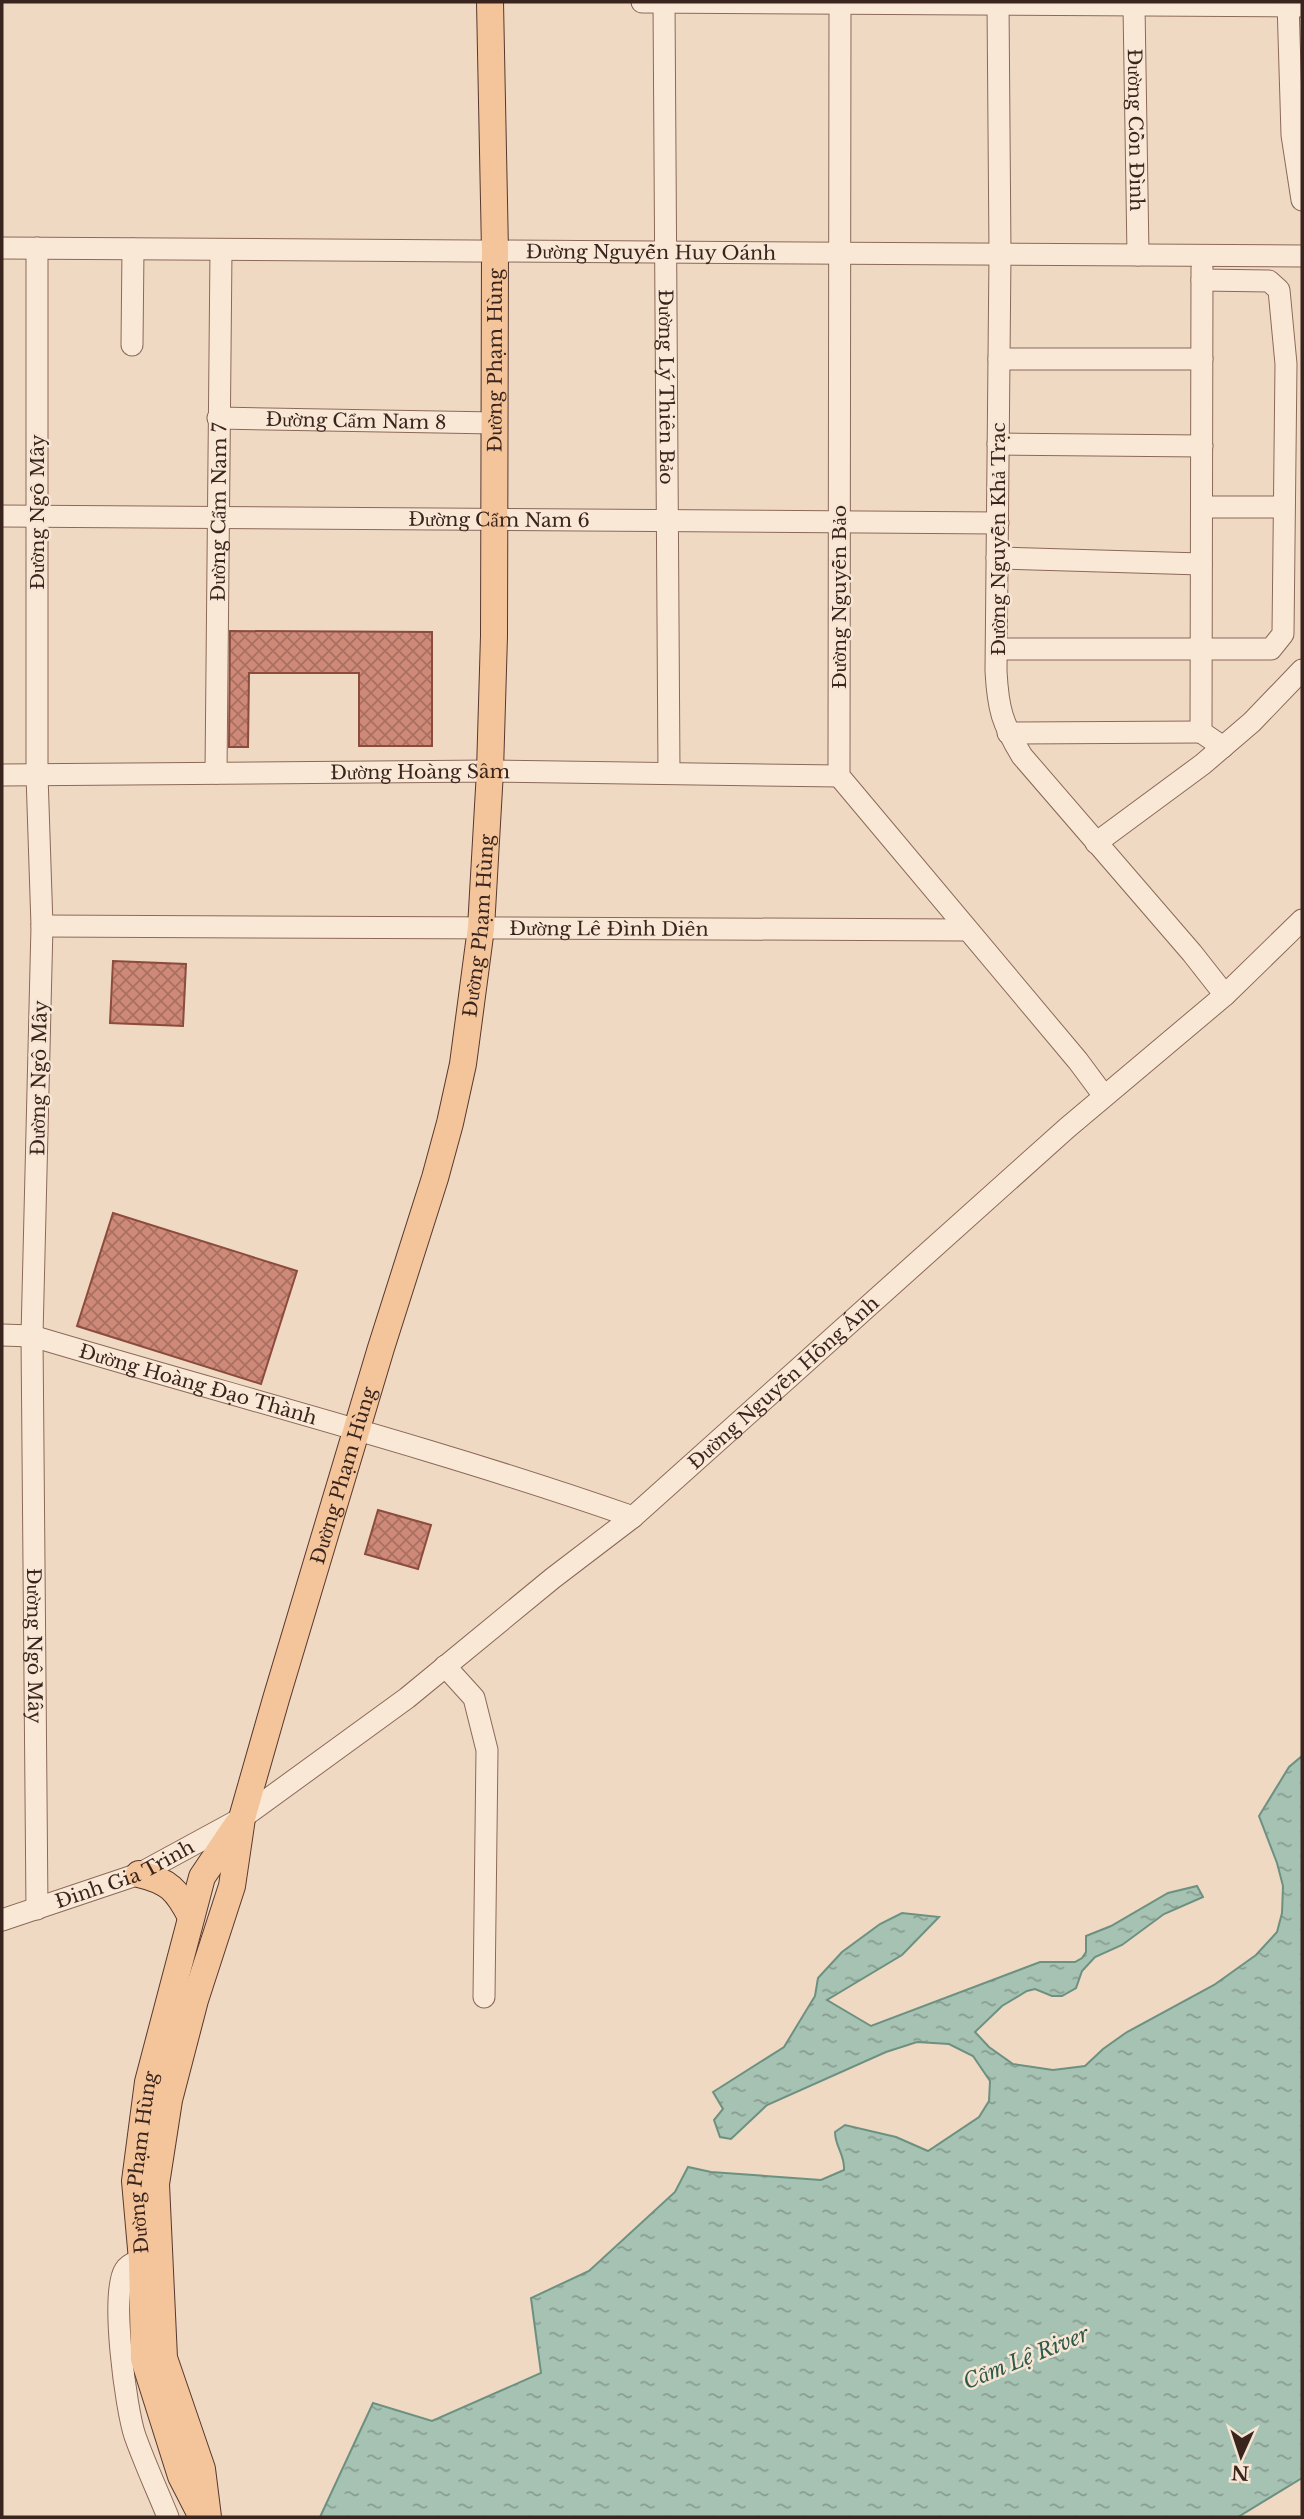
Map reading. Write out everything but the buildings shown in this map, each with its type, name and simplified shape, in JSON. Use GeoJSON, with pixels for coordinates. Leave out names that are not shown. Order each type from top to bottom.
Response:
{"type":"FeatureCollection","features":[{"type":"Feature","properties":{"kind":"main road","name":"Đường Phạm Hùng"},"geometry":{"type":"LineString","coordinates":[[202,2517],[181,2476],[144,2359],[156,2184],[169,2100],[195,2000],[232,1886],[242,1818],[450,1123],[463,1064],[481,928],[490,771],[495,423],[490,2]]}},
{"type":"Feature","properties":{"kind":"main road","name":"Đường Phạm Hùng"},"geometry":{"type":"LineString","coordinates":[[208,2517],[202,2469],[164,2358],[150,2258],[135,2181],[148,2081],[202,1877],[242,1818]]}},
{"type":"Feature","properties":{"kind":"main road"},"geometry":{"type":"LineString","coordinates":[[139,1874],[171,1887],[191,1917]]}},
{"type":"Feature","properties":{"kind":"street"},"geometry":{"type":"LineString","coordinates":[[642,2],[1134,6],[1293,4],[1292,135],[1302,200]]}},
{"type":"Feature","properties":{"kind":"street","name":"Đường Lý Thiên Bảo"},"geometry":{"type":"LineString","coordinates":[[664,2],[669,773]]}},
{"type":"Feature","properties":{"kind":"street","name":"Đường Nguyễn Bảo"},"geometry":{"type":"LineString","coordinates":[[839,776],[840,3]]}},
{"type":"Feature","properties":{"kind":"street","name":"Đường Nguyễn Khả Trạc"},"geometry":{"type":"LineString","coordinates":[[998,3],[1000,254],[997,649],[998,701],[1002,720],[1022,756],[1225,995]]}},
{"type":"Feature","properties":{"kind":"street","name":"Đường Cồn Đình"},"geometry":{"type":"LineString","coordinates":[[1134,6],[1138,255]]}},
{"type":"Feature","properties":{"kind":"street","name":"Đường Nguyễn Huy Oánh"},"geometry":{"type":"LineString","coordinates":[[2,248],[1302,256]]}},
{"type":"Feature","properties":{"kind":"street","name":"Đường Ngô Mây"},"geometry":{"type":"LineString","coordinates":[[37,248],[37,775],[42,926],[32,1336],[37,1909]]}},
{"type":"Feature","properties":{"kind":"street"},"geometry":{"type":"LineString","coordinates":[[132,345],[133,249]]}},
{"type":"Feature","properties":{"kind":"street","name":"Đường Cẩm Nam 7"},"geometry":{"type":"LineString","coordinates":[[216,773],[220,250]]}},
{"type":"Feature","properties":{"kind":"street"},"geometry":{"type":"LineString","coordinates":[[1201,732],[1202,255]]}},
{"type":"Feature","properties":{"kind":"street"},"geometry":{"type":"LineString","coordinates":[[997,649],[1271,649],[1283,634],[1286,364],[1279,290],[1269,281],[1202,280]]}},
{"type":"Feature","properties":{"kind":"street"},"geometry":{"type":"LineString","coordinates":[[999,359],[1202,359]]}},
{"type":"Feature","properties":{"kind":"street","name":"Đường Cẩm Nam 8"},"geometry":{"type":"LineString","coordinates":[[218,418],[495,423]]}},
{"type":"Feature","properties":{"kind":"street"},"geometry":{"type":"LineString","coordinates":[[998,444],[1202,446]]}},
{"type":"Feature","properties":{"kind":"street"},"geometry":{"type":"LineString","coordinates":[[1202,507],[1284,507]]}},
{"type":"Feature","properties":{"kind":"street","name":"Đường Cẩm Nam 6"},"geometry":{"type":"LineString","coordinates":[[2,516],[998,523]]}},
{"type":"Feature","properties":{"kind":"street"},"geometry":{"type":"LineString","coordinates":[[997,558],[1202,564]]}},
{"type":"Feature","properties":{"kind":"street"},"geometry":{"type":"LineString","coordinates":[[1096,843],[1223,747],[1252,722],[1302,670]]}},
{"type":"Feature","properties":{"kind":"street"},"geometry":{"type":"LineString","coordinates":[[1008,733],[1201,732],[1223,747]]}},
{"type":"Feature","properties":{"kind":"street","name":"Đường Hoàng Sâm"},"geometry":{"type":"LineString","coordinates":[[2,775],[490,771],[839,776]]}},
{"type":"Feature","properties":{"kind":"street"},"geometry":{"type":"LineString","coordinates":[[839,776],[1078,1061],[1104,1096]]}},
{"type":"Feature","properties":{"kind":"street","name":"Đường Nguyễn Hồng Ánh"},"geometry":{"type":"LineString","coordinates":[[242,1818],[407,1698],[553,1578],[634,1517],[1104,1096],[1225,995],[1302,920]]}},
{"type":"Feature","properties":{"kind":"street","name":"Đường Lê Đình Diên"},"geometry":{"type":"LineString","coordinates":[[42,926],[966,930]]}},
{"type":"Feature","properties":{"kind":"street","name":"Đường Hoàng Đạo Thành"},"geometry":{"type":"LineString","coordinates":[[2,1335],[32,1336],[356,1430],[634,1517]]}},
{"type":"Feature","properties":{"kind":"street"},"geometry":{"type":"LineString","coordinates":[[445,1666],[474,1698],[487,1750],[484,1997]]}},
{"type":"Feature","properties":{"kind":"street","name":"Đinh Gia Trinh"},"geometry":{"type":"LineString","coordinates":[[2,1920],[139,1874],[242,1818]]}},
{"type":"Feature","properties":{"kind":"street"},"geometry":{"type":"LineString","coordinates":[[150,2258],[126,2268],[119,2284],[119,2340],[134,2434],[168,2517]]}},
{"type":"Feature","properties":{"kind":"water","name":"Cẩm Lệ River"},"geometry":{"type":"Polygon","coordinates":[[[1302,1756],[1302,2478],[1238,2517],[320,2517],[373,2403],[432,2421],[541,2373],[531,2298],[589,2271],[675,2192],[688,2167],[711,2172],[821,2180],[844,2170],[835,2132],[845,2125],[896,2137],[928,2151],[979,2117],[989,2101],[990,2081],[973,2056],[949,2044],[917,2042],[886,2052],[767,2105],[731,2139],[720,2137],[714,2120],[723,2109],[713,2092],[784,2047],[815,1996],[818,1978],[842,1952],[880,1924],[902,1913],[939,1917],[902,1955],[827,2000],[871,2026],[1040,1962],[1075,1962],[1086,1952],[1086,1936],[1111,1926],[1168,1893],[1197,1886],[1203,1897],[1164,1914],[1122,1945],[1095,1957],[1082,1971],[1076,1988],[1062,1996],[1052,1996],[1035,1989],[1027,1991],[1002,2006],[975,2032],[989,2047],[1013,2064],[1053,2070],[1085,2066],[1127,2032],[1214,1985],[1256,1955],[1277,1932],[1282,1913],[1283,1886],[1259,1816],[1289,1767],[1302,1756]]]}}]}
